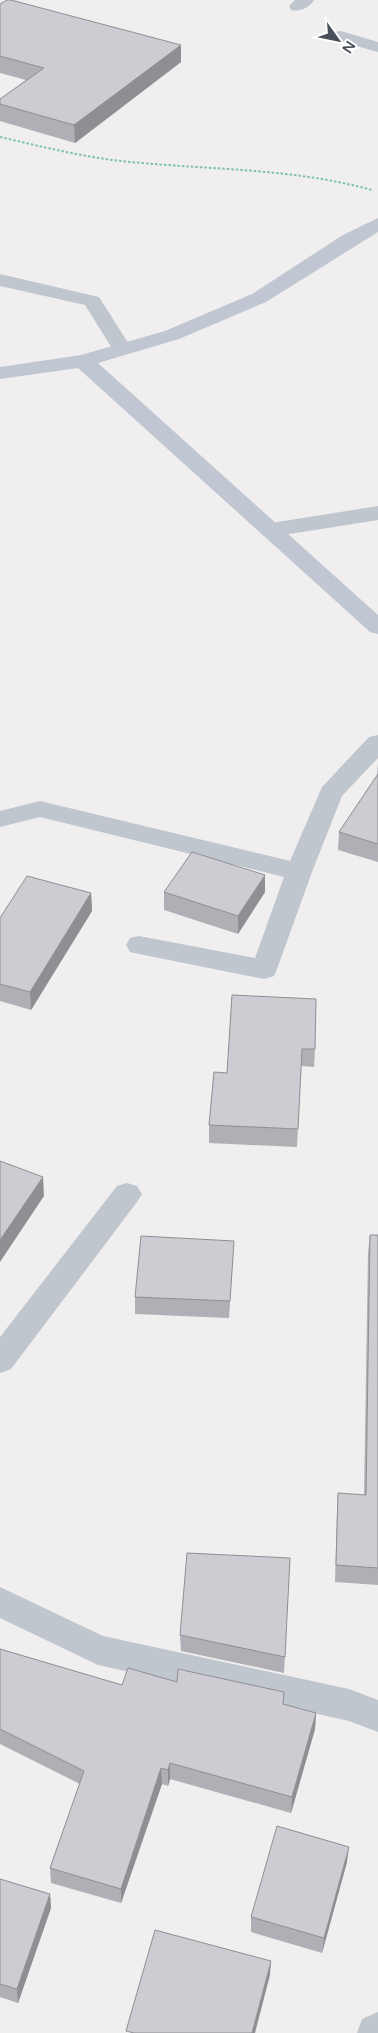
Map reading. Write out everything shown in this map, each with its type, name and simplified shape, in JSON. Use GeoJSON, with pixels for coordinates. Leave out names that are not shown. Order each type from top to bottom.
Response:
{"type":"FeatureCollection","features":[{"type":"Feature","properties":{"kind":"street"},"geometry":{"type":"LineString","coordinates":[[341,36],[378,47]]}},
{"type":"Feature","properties":{"kind":"street"},"geometry":{"type":"LineString","coordinates":[[0,373],[83,361],[172,335],[259,298],[350,239],[378,224]]}},
{"type":"Feature","properties":{"kind":"street"},"geometry":{"type":"LineString","coordinates":[[0,280],[92,300],[122,350]]}},
{"type":"Feature","properties":{"kind":"street"},"geometry":{"type":"LineString","coordinates":[[83,361],[378,628]]}},
{"type":"Feature","properties":{"kind":"street"},"geometry":{"type":"LineString","coordinates":[[271,530],[378,514]]}},
{"type":"Feature","properties":{"kind":"street"},"geometry":{"type":"LineString","coordinates":[[139,945],[264,969],[299,872],[331,794],[378,743]]}},
{"type":"Feature","properties":{"kind":"street"},"geometry":{"type":"LineString","coordinates":[[0,819],[40,809],[299,872]]}},
{"type":"Feature","properties":{"kind":"street"},"geometry":{"type":"LineString","coordinates":[[0,1360],[127,1194]]}},
{"type":"Feature","properties":{"kind":"street"},"geometry":{"type":"LineString","coordinates":[[0,1602],[98,1650],[349,1706],[378,1716]]}},
{"type":"Feature","properties":{"kind":"path"},"geometry":{"type":"LineString","coordinates":[[0,137],[96,158],[282,173],[346,181],[378,192]]}},
{"type":"Feature","properties":{"kind":"building"},"geometry":{"type":"Polygon","coordinates":[[[7,0],[181,45],[74,125],[0,104],[0,99],[44,68],[0,56],[0,4],[7,0]]]}},
{"type":"Feature","properties":{"kind":"building"},"geometry":{"type":"Polygon","coordinates":[[[378,774],[378,844],[339,832],[378,774]]]}},
{"type":"Feature","properties":{"kind":"building"},"geometry":{"type":"Polygon","coordinates":[[[192,852],[265,875],[238,916],[164,892],[192,852]]]}},
{"type":"Feature","properties":{"kind":"building"},"geometry":{"type":"Polygon","coordinates":[[[27,876],[91,893],[30,992],[0,984],[0,918],[27,876]]]}},
{"type":"Feature","properties":{"kind":"building"},"geometry":{"type":"Polygon","coordinates":[[[232,995],[316,999],[315,1049],[302,1049],[298,1129],[209,1125],[214,1072],[227,1073],[232,995]]]}},
{"type":"Feature","properties":{"kind":"building"},"geometry":{"type":"Polygon","coordinates":[[[0,1161],[43,1177],[0,1240],[0,1161]]]}},
{"type":"Feature","properties":{"kind":"building"},"geometry":{"type":"Polygon","coordinates":[[[370,1235],[378,1235],[378,1568],[336,1565],[338,1493],[366,1495],[370,1235]]]}},
{"type":"Feature","properties":{"kind":"building"},"geometry":{"type":"Polygon","coordinates":[[[141,1236],[234,1241],[230,1301],[135,1297],[141,1236]]]}},
{"type":"Feature","properties":{"kind":"building"},"geometry":{"type":"Polygon","coordinates":[[[187,1553],[290,1558],[285,1657],[180,1635],[187,1553]]]}},
{"type":"Feature","properties":{"kind":"building"},"geometry":{"type":"Polygon","coordinates":[[[0,1649],[122,1685],[128,1668],[177,1682],[178,1669],[284,1692],[283,1704],[316,1713],[292,1797],[170,1763],[168,1770],[161,1768],[121,1889],[50,1868],[84,1771],[0,1729],[0,1649]]]}},
{"type":"Feature","properties":{"kind":"building"},"geometry":{"type":"Polygon","coordinates":[[[277,1826],[349,1847],[324,1938],[251,1917],[277,1826]]]}},
{"type":"Feature","properties":{"kind":"building"},"geometry":{"type":"Polygon","coordinates":[[[0,1879],[50,1894],[17,1989],[0,1984],[0,1879]]]}},
{"type":"Feature","properties":{"kind":"building"},"geometry":{"type":"Polygon","coordinates":[[[155,1930],[271,1961],[252,2033],[134,2033],[126,2031],[155,1930]]]}}]}
